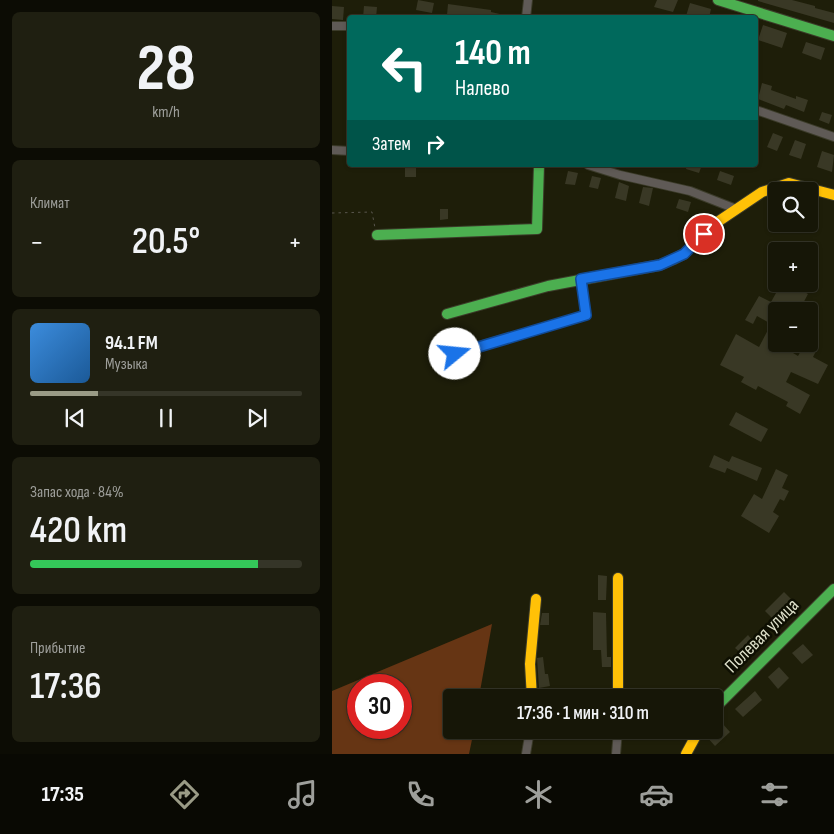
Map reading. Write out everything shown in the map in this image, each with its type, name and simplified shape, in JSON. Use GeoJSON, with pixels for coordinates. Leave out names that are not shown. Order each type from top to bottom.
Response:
{"type":"FeatureCollection","features":[{"type":"Feature","properties":{"kind":"street"},"geometry":{"type":"LineString","coordinates":[[526,15],[528,0]]}},
{"type":"Feature","properties":{"kind":"street"},"geometry":{"type":"LineString","coordinates":[[718,0],[834,36]]}},
{"type":"Feature","properties":{"kind":"street"},"geometry":{"type":"LineString","coordinates":[[332,26],[347,26]]}},
{"type":"Feature","properties":{"kind":"street"},"geometry":{"type":"LineString","coordinates":[[758,111],[834,137]]}},
{"type":"Feature","properties":{"kind":"street"},"geometry":{"type":"LineString","coordinates":[[332,150],[347,150]]}},
{"type":"Feature","properties":{"kind":"street"},"geometry":{"type":"LineString","coordinates":[[377,235],[537,229],[539,167]]}},
{"type":"Feature","properties":{"kind":"street"},"geometry":{"type":"LineString","coordinates":[[594,167],[690,192],[736,210]]}},
{"type":"Feature","properties":{"kind":"street"},"geometry":{"type":"LineString","coordinates":[[447,314],[548,286],[660,265],[684,254],[713,225],[762,192],[789,183],[834,195]]}},
{"type":"Feature","properties":{"kind":"street"},"geometry":{"type":"LineString","coordinates":[[455,354],[586,315],[581,279]]}},
{"type":"Feature","properties":{"kind":"street"},"geometry":{"type":"LineString","coordinates":[[618,578],[618,689]]}},
{"type":"Feature","properties":{"kind":"street","name":"Полевая улица"},"geometry":{"type":"LineString","coordinates":[[723,699],[834,589]]}},
{"type":"Feature","properties":{"kind":"street"},"geometry":{"type":"LineString","coordinates":[[531,689],[530,664],[536,599]]}},
{"type":"Feature","properties":{"kind":"street"},"geometry":{"type":"LineString","coordinates":[[526,754],[528,739]]}},
{"type":"Feature","properties":{"kind":"street"},"geometry":{"type":"LineString","coordinates":[[616,754],[617,739]]}},
{"type":"Feature","properties":{"kind":"street"},"geometry":{"type":"LineString","coordinates":[[686,754],[694,739]]}},
{"type":"Feature","properties":{"kind":"path"},"geometry":{"type":"LineString","coordinates":[[332,214],[372,212],[377,235]]}},
{"type":"Feature","properties":{"kind":"shaded area"},"geometry":{"type":"Polygon","coordinates":[[[492,624],[480,689],[443,689],[443,739],[472,739],[469,754],[332,754],[332,691],[347,685],[347,739],[412,739],[412,674],[373,674],[492,624]]]}},
{"type":"Feature","properties":{"kind":"building"},"geometry":{"type":"Polygon","coordinates":[[[418,0],[434,3],[432,13],[416,10],[418,0]]]}},
{"type":"Feature","properties":{"kind":"building"},"geometry":{"type":"Polygon","coordinates":[[[657,0],[678,0],[673,12],[654,7],[657,0]]]}},
{"type":"Feature","properties":{"kind":"building"},"geometry":{"type":"Polygon","coordinates":[[[792,0],[815,6],[815,8],[834,13],[834,23],[758,1],[792,0]]]}},
{"type":"Feature","properties":{"kind":"building"},"geometry":{"type":"Polygon","coordinates":[[[690,3],[711,9],[710,15],[686,15],[690,3]]]}},
{"type":"Feature","properties":{"kind":"building"},"geometry":{"type":"Polygon","coordinates":[[[448,4],[491,10],[491,12],[504,15],[447,15],[448,4]]]}},
{"type":"Feature","properties":{"kind":"building"},"geometry":{"type":"Polygon","coordinates":[[[332,6],[344,7],[343,20],[332,19],[332,6]]]}},
{"type":"Feature","properties":{"kind":"building"},"geometry":{"type":"Polygon","coordinates":[[[364,6],[377,7],[376,15],[363,15],[364,6]]]}},
{"type":"Feature","properties":{"kind":"building"},"geometry":{"type":"Polygon","coordinates":[[[763,25],[787,33],[782,48],[758,40],[763,25]]]}},
{"type":"Feature","properties":{"kind":"building"},"geometry":{"type":"Polygon","coordinates":[[[806,42],[825,48],[821,60],[802,53],[806,42]]]}},
{"type":"Feature","properties":{"kind":"building"},"geometry":{"type":"Polygon","coordinates":[[[762,83],[772,86],[771,90],[796,99],[796,96],[808,100],[804,112],[786,105],[784,109],[758,99],[762,83]]]}},
{"type":"Feature","properties":{"kind":"building"},"geometry":{"type":"Polygon","coordinates":[[[822,112],[832,115],[829,124],[819,120],[822,112]]]}},
{"type":"Feature","properties":{"kind":"building"},"geometry":{"type":"Polygon","coordinates":[[[773,133],[783,137],[777,151],[767,147],[773,133]]]}},
{"type":"Feature","properties":{"kind":"building"},"geometry":{"type":"Polygon","coordinates":[[[795,140],[806,144],[801,159],[789,155],[795,140]]]}},
{"type":"Feature","properties":{"kind":"building"},"geometry":{"type":"Polygon","coordinates":[[[822,151],[834,155],[832,172],[817,167],[822,151]]]}},
{"type":"Feature","properties":{"kind":"building"},"geometry":{"type":"Polygon","coordinates":[[[405,167],[416,167],[416,177],[405,177],[405,167]]]}},
{"type":"Feature","properties":{"kind":"building"},"geometry":{"type":"Polygon","coordinates":[[[686,167],[701,167],[699,173],[686,169],[686,167]]]}},
{"type":"Feature","properties":{"kind":"building"},"geometry":{"type":"Polygon","coordinates":[[[568,171],[578,173],[575,185],[565,184],[568,171]]]}},
{"type":"Feature","properties":{"kind":"building"},"geometry":{"type":"Polygon","coordinates":[[[720,171],[734,176],[731,185],[717,180],[720,171]]]}},
{"type":"Feature","properties":{"kind":"building"},"geometry":{"type":"Polygon","coordinates":[[[592,176],[601,178],[598,189],[589,187],[592,176]]]}},
{"type":"Feature","properties":{"kind":"building"},"geometry":{"type":"Polygon","coordinates":[[[619,182],[629,186],[626,201],[615,198],[619,182]]]}},
{"type":"Feature","properties":{"kind":"building"},"geometry":{"type":"Polygon","coordinates":[[[643,187],[653,188],[649,206],[639,203],[643,187]]]}},
{"type":"Feature","properties":{"kind":"building"},"geometry":{"type":"Polygon","coordinates":[[[679,199],[691,202],[688,212],[676,208],[679,199]]]}},
{"type":"Feature","properties":{"kind":"building"},"geometry":{"type":"Polygon","coordinates":[[[440,209],[448,209],[448,219],[440,220],[440,209]]]}},
{"type":"Feature","properties":{"kind":"building"},"geometry":{"type":"Polygon","coordinates":[[[777,292],[804,292],[808,294],[804,302],[771,302],[777,292]]]}},
{"type":"Feature","properties":{"kind":"building"},"geometry":{"type":"Polygon","coordinates":[[[759,296],[771,302],[768,302],[768,322],[757,316],[753,324],[745,320],[759,296]]]}},
{"type":"Feature","properties":{"kind":"building"},"geometry":{"type":"Polygon","coordinates":[[[768,330],[768,352],[791,352],[798,356],[800,352],[816,352],[813,357],[828,365],[818,384],[791,372],[786,382],[810,395],[800,414],[786,406],[788,402],[758,386],[756,390],[741,382],[744,377],[720,365],[736,334],[759,347],[768,330]]]}},
{"type":"Feature","properties":{"kind":"building"},"geometry":{"type":"Polygon","coordinates":[[[736,412],[768,429],[761,442],[729,425],[736,412]]]}},
{"type":"Feature","properties":{"kind":"building"},"geometry":{"type":"Polygon","coordinates":[[[714,455],[729,462],[732,456],[762,468],[757,481],[727,468],[725,473],[709,467],[714,455]]]}},
{"type":"Feature","properties":{"kind":"building"},"geometry":{"type":"Polygon","coordinates":[[[776,469],[788,475],[782,488],[789,491],[784,501],[780,499],[773,512],[779,516],[769,533],[741,516],[754,494],[762,499],[776,469]]]}},
{"type":"Feature","properties":{"kind":"building"},"geometry":{"type":"Polygon","coordinates":[[[598,575],[607,576],[606,600],[598,600],[598,575]]]}},
{"type":"Feature","properties":{"kind":"building"},"geometry":{"type":"Polygon","coordinates":[[[784,592],[793,601],[774,620],[765,611],[784,592]]]}},
{"type":"Feature","properties":{"kind":"building"},"geometry":{"type":"Polygon","coordinates":[[[593,612],[606,613],[607,657],[611,657],[611,667],[602,667],[601,650],[593,650],[593,612]]]}},
{"type":"Feature","properties":{"kind":"building"},"geometry":{"type":"Polygon","coordinates":[[[542,613],[549,613],[549,625],[540,625],[542,613]]]}},
{"type":"Feature","properties":{"kind":"building"},"geometry":{"type":"Polygon","coordinates":[[[748,635],[754,642],[742,654],[735,648],[748,635]]]}},
{"type":"Feature","properties":{"kind":"building"},"geometry":{"type":"Polygon","coordinates":[[[803,644],[813,655],[802,664],[792,653],[803,644]]]}},
{"type":"Feature","properties":{"kind":"building"},"geometry":{"type":"Polygon","coordinates":[[[543,657],[545,674],[548,674],[550,686],[539,688],[537,658],[543,657]]]}},
{"type":"Feature","properties":{"kind":"building"},"geometry":{"type":"Polygon","coordinates":[[[779,667],[789,678],[778,689],[768,677],[779,667]]]}},
{"type":"Feature","properties":{"kind":"building"},"geometry":{"type":"Polygon","coordinates":[[[755,691],[762,700],[743,717],[735,709],[755,691]]]}},
{"type":"Feature","properties":{"kind":"building"},"geometry":{"type":"Polygon","coordinates":[[[723,724],[730,732],[723,739],[723,724]]]}},
{"type":"Feature","properties":{"kind":"building"},"geometry":{"type":"Polygon","coordinates":[[[709,739],[722,739],[715,746],[709,739]]]}},
{"type":"Feature","properties":{"kind":"traffic: fast"},"geometry":{"type":"LineString","coordinates":[[718,0],[834,36]]}},
{"type":"Feature","properties":{"kind":"traffic: fast"},"geometry":{"type":"LineString","coordinates":[[377,235],[537,229],[539,167]]}},
{"type":"Feature","properties":{"kind":"traffic: fast"},"geometry":{"type":"LineString","coordinates":[[447,314],[548,286],[660,265],[674,259]]}},
{"type":"Feature","properties":{"kind":"traffic: fast"},"geometry":{"type":"LineString","coordinates":[[723,700],[834,589]]}},
{"type":"Feature","properties":{"kind":"traffic: slow"},"geometry":{"type":"LineString","coordinates":[[674,259],[684,254],[713,225],[762,192],[789,183],[834,195]]}},
{"type":"Feature","properties":{"kind":"traffic: slow"},"geometry":{"type":"LineString","coordinates":[[618,578],[618,689]]}},
{"type":"Feature","properties":{"kind":"traffic: slow"},"geometry":{"type":"LineString","coordinates":[[531,689],[530,664],[536,599]]}},
{"type":"Feature","properties":{"kind":"traffic: slow"},"geometry":{"type":"LineString","coordinates":[[686,754],[694,739]]}},
{"type":"Feature","properties":{"kind":"route"},"geometry":{"type":"LineString","coordinates":[[455,354],[586,315],[581,279],[660,265],[684,254],[704,234]]}}]}
